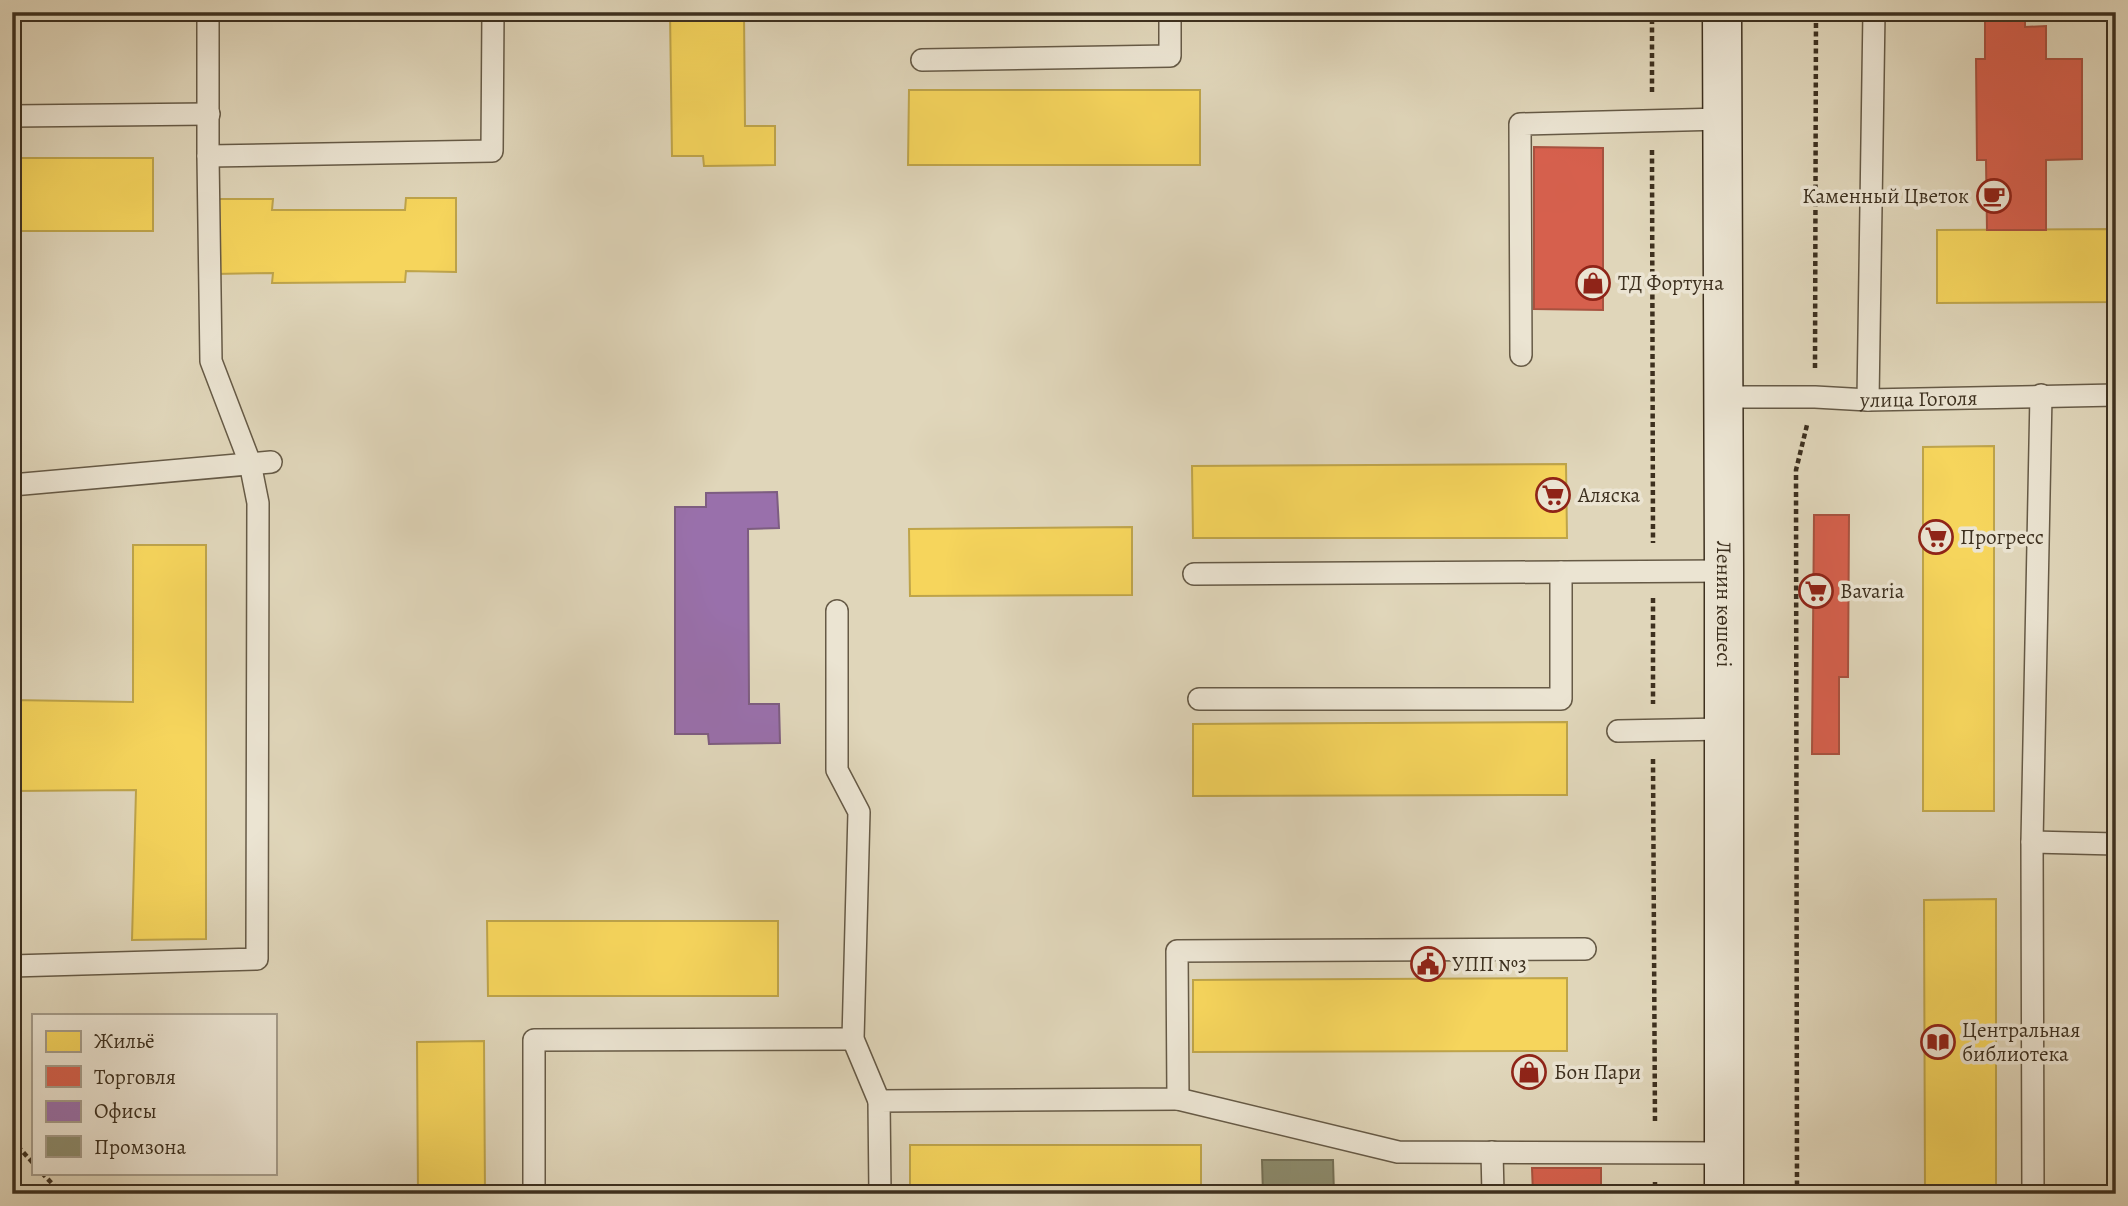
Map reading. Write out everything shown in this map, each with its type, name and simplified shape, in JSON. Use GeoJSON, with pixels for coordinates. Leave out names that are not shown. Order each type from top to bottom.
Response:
{"type":"FeatureCollection","features":[{"type":"Feature","properties":{"kind":"main road","name":"Ленин көшесі"},"geometry":{"type":"LineString","coordinates":[[1722,12],[1724,1194]]}},
{"type":"Feature","properties":{"kind":"lane"},"geometry":{"type":"LineString","coordinates":[[12,966],[257,959],[258,503],[250,463],[211,361],[208,12]]}},
{"type":"Feature","properties":{"kind":"lane"},"geometry":{"type":"LineString","coordinates":[[208,156],[492,151],[493,12]]}},
{"type":"Feature","properties":{"kind":"lane"},"geometry":{"type":"LineString","coordinates":[[922,60],[1170,56],[1170,12]]}},
{"type":"Feature","properties":{"kind":"lane"},"geometry":{"type":"LineString","coordinates":[[1868,400],[1874,12]]}},
{"type":"Feature","properties":{"kind":"lane"},"geometry":{"type":"LineString","coordinates":[[12,116],[209,114]]}},
{"type":"Feature","properties":{"kind":"lane"},"geometry":{"type":"LineString","coordinates":[[1521,355],[1520,124],[1722,119]]}},
{"type":"Feature","properties":{"kind":"lane","name":"улица Гоголя"},"geometry":{"type":"LineString","coordinates":[[1723,397],[1868,400],[2116,395]]}},
{"type":"Feature","properties":{"kind":"lane"},"geometry":{"type":"LineString","coordinates":[[2033,1194],[2032,842],[2041,396]]}},
{"type":"Feature","properties":{"kind":"lane"},"geometry":{"type":"LineString","coordinates":[[12,485],[271,462]]}},
{"type":"Feature","properties":{"kind":"lane"},"geometry":{"type":"LineString","coordinates":[[1194,574],[1724,571]]}},
{"type":"Feature","properties":{"kind":"lane"},"geometry":{"type":"LineString","coordinates":[[1199,699],[1561,699],[1561,572]]}},
{"type":"Feature","properties":{"kind":"lane"},"geometry":{"type":"LineString","coordinates":[[837,611],[837,770],[859,812],[853,1039],[879,1101],[880,1194]]}},
{"type":"Feature","properties":{"kind":"lane"},"geometry":{"type":"LineString","coordinates":[[1618,731],[1724,729]]}},
{"type":"Feature","properties":{"kind":"lane"},"geometry":{"type":"LineString","coordinates":[[2032,842],[2116,844]]}},
{"type":"Feature","properties":{"kind":"lane"},"geometry":{"type":"LineString","coordinates":[[1178,1099],[1177,951],[1585,949]]}},
{"type":"Feature","properties":{"kind":"lane"},"geometry":{"type":"LineString","coordinates":[[534,1194],[534,1040],[853,1039]]}},
{"type":"Feature","properties":{"kind":"lane"},"geometry":{"type":"LineString","coordinates":[[879,1101],[1178,1099],[1398,1152],[1724,1153]]}},
{"type":"Feature","properties":{"kind":"lane"},"geometry":{"type":"LineString","coordinates":[[1492,1152],[1493,1194]]}},
{"type":"Feature","properties":{"kind":"path"},"geometry":{"type":"LineString","coordinates":[[1797,1194],[1796,470],[1815,397],[1816,12]]}},
{"type":"Feature","properties":{"kind":"path"},"geometry":{"type":"LineString","coordinates":[[12,1140],[32,1162]]}},
{"type":"Feature","properties":{"kind":"path"},"geometry":{"type":"LineString","coordinates":[[43,1174],[62,1194]]}},
{"type":"Feature","properties":{"kind":"building: Жильё"},"geometry":{"type":"Polygon","coordinates":[[[670,12],[744,12],[745,126],[775,126],[775,165],[704,166],[703,156],[672,156],[670,12]]]}},
{"type":"Feature","properties":{"kind":"building: Жильё"},"geometry":{"type":"Polygon","coordinates":[[[1562,12],[1562,14],[1188,14],[1562,12]]]}},
{"type":"Feature","properties":{"kind":"building: Жильё"},"geometry":{"type":"Polygon","coordinates":[[[909,90],[1200,90],[1200,165],[908,165],[909,90]]]}},
{"type":"Feature","properties":{"kind":"building: Жильё"},"geometry":{"type":"Polygon","coordinates":[[[12,158],[153,158],[153,231],[12,231],[12,158]]]}},
{"type":"Feature","properties":{"kind":"building: Жильё"},"geometry":{"type":"Polygon","coordinates":[[[406,198],[456,198],[456,272],[406,271],[405,282],[272,283],[273,273],[213,274],[213,199],[273,199],[272,210],[405,210],[406,198]]]}},
{"type":"Feature","properties":{"kind":"building: Жильё"},"geometry":{"type":"Polygon","coordinates":[[[2116,229],[2116,302],[1937,303],[1937,230],[2116,229]]]}},
{"type":"Feature","properties":{"kind":"building: Жильё"},"geometry":{"type":"Polygon","coordinates":[[[1994,446],[1994,811],[1923,811],[1923,447],[1994,446]]]}},
{"type":"Feature","properties":{"kind":"building: Жильё"},"geometry":{"type":"Polygon","coordinates":[[[1566,464],[1567,538],[1193,538],[1192,466],[1566,464]]]}},
{"type":"Feature","properties":{"kind":"building: Жильё"},"geometry":{"type":"Polygon","coordinates":[[[1132,527],[1132,595],[910,596],[909,529],[1132,527]]]}},
{"type":"Feature","properties":{"kind":"building: Жильё"},"geometry":{"type":"Polygon","coordinates":[[[133,545],[206,545],[206,939],[132,940],[136,790],[12,791],[12,700],[133,702],[133,545]]]}},
{"type":"Feature","properties":{"kind":"building: Жильё"},"geometry":{"type":"Polygon","coordinates":[[[1567,722],[1567,795],[1193,796],[1193,724],[1567,722]]]}},
{"type":"Feature","properties":{"kind":"building: Жильё"},"geometry":{"type":"Polygon","coordinates":[[[1996,899],[1996,1194],[1925,1194],[1924,900],[1996,899]]]}},
{"type":"Feature","properties":{"kind":"building: Жильё"},"geometry":{"type":"Polygon","coordinates":[[[487,921],[778,921],[778,996],[488,996],[487,921]]]}},
{"type":"Feature","properties":{"kind":"building: Жильё"},"geometry":{"type":"Polygon","coordinates":[[[1567,978],[1567,1051],[1193,1052],[1193,980],[1567,978]]]}},
{"type":"Feature","properties":{"kind":"building: Жильё"},"geometry":{"type":"Polygon","coordinates":[[[484,1041],[485,1194],[418,1194],[417,1042],[484,1041]]]}},
{"type":"Feature","properties":{"kind":"building: Жильё"},"geometry":{"type":"Polygon","coordinates":[[[910,1145],[1201,1145],[1201,1194],[910,1194],[910,1145]]]}},
{"type":"Feature","properties":{"kind":"building: Торговля"},"geometry":{"type":"Polygon","coordinates":[[[1985,12],[2025,12],[2025,27],[2046,26],[2046,59],[2082,59],[2082,159],[2046,160],[2046,230],[1987,230],[1986,160],[1977,160],[1976,59],[1985,59],[1985,12]]]}},
{"type":"Feature","properties":{"kind":"building: Торговля"},"geometry":{"type":"Polygon","coordinates":[[[1534,147],[1603,148],[1603,310],[1534,309],[1534,147]]]}},
{"type":"Feature","properties":{"kind":"building: Торговля"},"geometry":{"type":"Polygon","coordinates":[[[1814,515],[1849,515],[1848,677],[1839,677],[1839,754],[1812,754],[1814,515]]]}},
{"type":"Feature","properties":{"kind":"building: Торговля"},"geometry":{"type":"Polygon","coordinates":[[[1532,1168],[1601,1168],[1601,1194],[1533,1194],[1532,1168]]]}},
{"type":"Feature","properties":{"kind":"building: Офисы"},"geometry":{"type":"Polygon","coordinates":[[[777,492],[779,528],[748,529],[749,704],[779,704],[780,743],[709,744],[708,734],[675,734],[675,507],[706,507],[706,493],[777,492]]]}},
{"type":"Feature","properties":{"kind":"building: Промзона"},"geometry":{"type":"Polygon","coordinates":[[[1262,1160],[1333,1160],[1334,1194],[1263,1194],[1262,1160]]]}},
{"type":"Feature","properties":{"kind":"place","name":"Каменный Цветок"},"geometry":{"type":"Point","coordinates":[1994,196]}},
{"type":"Feature","properties":{"kind":"place","name":"ТД Фортуна"},"geometry":{"type":"Point","coordinates":[1593,283]}},
{"type":"Feature","properties":{"kind":"place","name":"Аляска"},"geometry":{"type":"Point","coordinates":[1553,495]}},
{"type":"Feature","properties":{"kind":"place","name":"Прогресс"},"geometry":{"type":"Point","coordinates":[1936,537]}},
{"type":"Feature","properties":{"kind":"place","name":"Bavaria"},"geometry":{"type":"Point","coordinates":[1816,591]}},
{"type":"Feature","properties":{"kind":"place","name":"УПП №3"},"geometry":{"type":"Point","coordinates":[1428,964]}},
{"type":"Feature","properties":{"kind":"place","name":"Центральная библиотека"},"geometry":{"type":"Point","coordinates":[1938,1042]}},
{"type":"Feature","properties":{"kind":"place","name":"Бон Пари"},"geometry":{"type":"Point","coordinates":[1529,1072]}}]}
